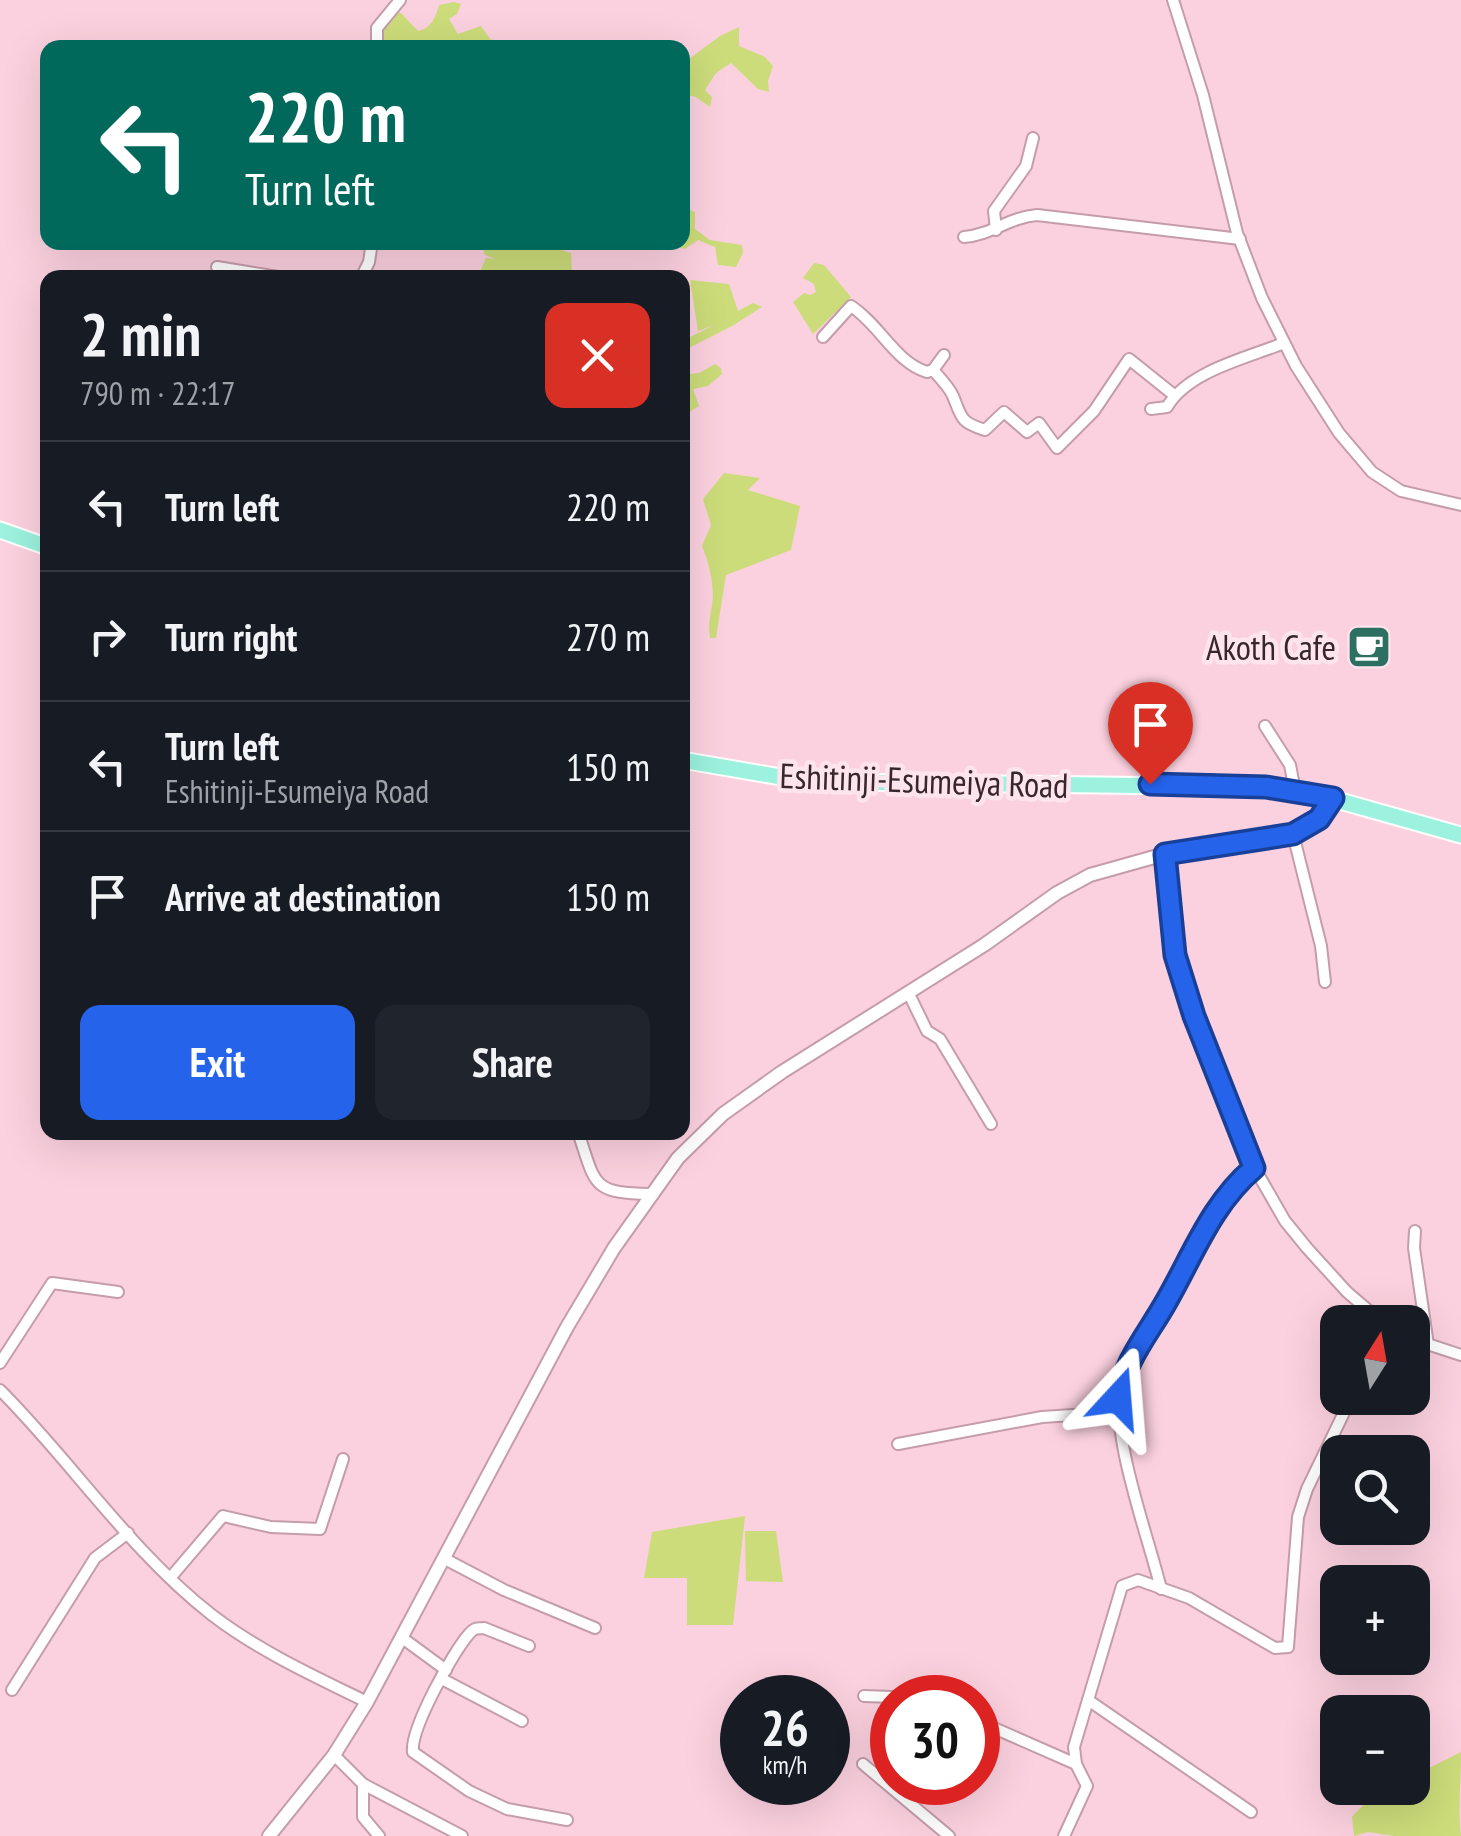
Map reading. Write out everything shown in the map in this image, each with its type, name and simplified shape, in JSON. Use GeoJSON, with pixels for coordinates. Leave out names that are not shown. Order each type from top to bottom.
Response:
{"type":"FeatureCollection","features":[{"type":"Feature","properties":{"kind":"highway"},"geometry":{"type":"LineString","coordinates":[[0,530],[40,544]]}},
{"type":"Feature","properties":{"kind":"highway","name":"Eshitinji-Esumeiya Road"},"geometry":{"type":"LineString","coordinates":[[690,761],[834,782],[1206,785],[1295,791],[1461,834]]}},
{"type":"Feature","properties":{"kind":"street"},"geometry":{"type":"LineString","coordinates":[[378,40],[377,28],[400,0]]}},
{"type":"Feature","properties":{"kind":"street"},"geometry":{"type":"LineString","coordinates":[[1173,0],[1204,95],[1240,239],[1284,342],[1339,433],[1372,472],[1402,492],[1461,505]]}},
{"type":"Feature","properties":{"kind":"street"},"geometry":{"type":"LineString","coordinates":[[996,230],[994,211],[1026,166],[1032,138]]}},
{"type":"Feature","properties":{"kind":"street"},"geometry":{"type":"LineString","coordinates":[[964,237],[996,230],[1020,216],[1036,215],[1240,239]]}},
{"type":"Feature","properties":{"kind":"street"},"geometry":{"type":"LineString","coordinates":[[218,267],[236,270]]}},
{"type":"Feature","properties":{"kind":"street"},"geometry":{"type":"LineString","coordinates":[[823,337],[851,306],[864,315],[905,362],[927,372],[934,370],[944,355]]}},
{"type":"Feature","properties":{"kind":"street"},"geometry":{"type":"LineString","coordinates":[[1151,410],[1167,407],[1174,395],[1200,378],[1284,342]]}},
{"type":"Feature","properties":{"kind":"street"},"geometry":{"type":"LineString","coordinates":[[934,370],[968,425],[985,430],[1004,412],[1027,432],[1039,422],[1057,448],[1094,412],[1128,359],[1174,395]]}},
{"type":"Feature","properties":{"kind":"street"},"geometry":{"type":"LineString","coordinates":[[1264,726],[1290,765],[1295,791]]}},
{"type":"Feature","properties":{"kind":"street"},"geometry":{"type":"LineString","coordinates":[[268,1836],[334,1755],[367,1702],[567,1327],[650,1194],[678,1158],[723,1114],[1090,875],[1165,854],[1293,834],[1319,819],[1333,798]]}},
{"type":"Feature","properties":{"kind":"street"},"geometry":{"type":"LineString","coordinates":[[1293,834],[1321,946],[1325,982]]}},
{"type":"Feature","properties":{"kind":"street"},"geometry":{"type":"LineString","coordinates":[[1165,854],[1175,955],[1194,1016],[1254,1168],[1307,1248],[1362,1305]]}},
{"type":"Feature","properties":{"kind":"street"},"geometry":{"type":"LineString","coordinates":[[908,992],[927,1031],[940,1039],[991,1124]]}},
{"type":"Feature","properties":{"kind":"street"},"geometry":{"type":"LineString","coordinates":[[581,1140],[597,1183],[605,1190],[650,1194]]}},
{"type":"Feature","properties":{"kind":"street"},"geometry":{"type":"LineString","coordinates":[[1162,1589],[1127,1461],[1119,1412],[1122,1381],[1133,1353],[1232,1186],[1254,1168]]}},
{"type":"Feature","properties":{"kind":"street"},"geometry":{"type":"LineString","coordinates":[[1415,1230],[1422,1305]]}},
{"type":"Feature","properties":{"kind":"street"},"geometry":{"type":"LineString","coordinates":[[0,1362],[52,1283],[118,1292]]}},
{"type":"Feature","properties":{"kind":"street"},"geometry":{"type":"LineString","coordinates":[[1430,1346],[1461,1355]]}},
{"type":"Feature","properties":{"kind":"street"},"geometry":{"type":"LineString","coordinates":[[0,1390],[128,1533],[213,1616],[267,1650],[367,1702]]}},
{"type":"Feature","properties":{"kind":"street"},"geometry":{"type":"LineString","coordinates":[[898,1444],[1042,1417],[1119,1412]]}},
{"type":"Feature","properties":{"kind":"street"},"geometry":{"type":"LineString","coordinates":[[1064,1836],[1087,1786],[1076,1764],[1074,1747],[1122,1586],[1138,1580],[1190,1598],[1275,1648],[1288,1647],[1298,1517],[1306,1488],[1342,1415]]}},
{"type":"Feature","properties":{"kind":"street"},"geometry":{"type":"LineString","coordinates":[[170,1577],[223,1516],[271,1526],[320,1528],[343,1459]]}},
{"type":"Feature","properties":{"kind":"street"},"geometry":{"type":"LineString","coordinates":[[12,1690],[96,1558],[128,1533]]}},
{"type":"Feature","properties":{"kind":"street"},"geometry":{"type":"LineString","coordinates":[[445,1559],[504,1590],[595,1628]]}},
{"type":"Feature","properties":{"kind":"street"},"geometry":{"type":"LineString","coordinates":[[528,1646],[478,1628],[470,1633],[444,1674],[415,1734],[413,1752],[469,1790],[507,1809],[567,1820]]}},
{"type":"Feature","properties":{"kind":"street"},"geometry":{"type":"LineString","coordinates":[[401,1637],[444,1674],[522,1721]]}},
{"type":"Feature","properties":{"kind":"street"},"geometry":{"type":"LineString","coordinates":[[864,1696],[870,1696]]}},
{"type":"Feature","properties":{"kind":"street"},"geometry":{"type":"LineString","coordinates":[[1088,1700],[1251,1812]]}},
{"type":"Feature","properties":{"kind":"street"},"geometry":{"type":"LineString","coordinates":[[1000,1731],[1076,1764]]}},
{"type":"Feature","properties":{"kind":"street"},"geometry":{"type":"LineString","coordinates":[[334,1755],[363,1784],[462,1836]]}},
{"type":"Feature","properties":{"kind":"street"},"geometry":{"type":"LineString","coordinates":[[863,1764],[949,1836]]}},
{"type":"Feature","properties":{"kind":"street"},"geometry":{"type":"LineString","coordinates":[[363,1784],[363,1816],[379,1836]]}},
{"type":"Feature","properties":{"kind":"green space"},"geometry":{"type":"Polygon","coordinates":[[[461,4],[457,14],[449,19],[458,34],[481,26],[493,40],[381,40],[381,27],[396,12],[418,31],[430,25],[439,5],[461,4]]]}},
{"type":"Feature","properties":{"kind":"green space"},"geometry":{"type":"Polygon","coordinates":[[[739,27],[739,46],[765,57],[773,66],[769,92],[758,89],[731,63],[716,73],[705,90],[712,97],[710,107],[690,96],[690,58],[739,27]]]}},
{"type":"Feature","properties":{"kind":"green space"},"geometry":{"type":"Polygon","coordinates":[[[690,210],[695,212],[695,229],[710,240],[742,245],[743,253],[736,267],[718,265],[715,247],[698,240],[690,246],[690,210]]]}},
{"type":"Feature","properties":{"kind":"green space"},"geometry":{"type":"Polygon","coordinates":[[[484,250],[561,250],[571,253],[572,270],[481,270],[486,258],[495,259],[485,255],[484,250]]]}},
{"type":"Feature","properties":{"kind":"green space"},"geometry":{"type":"Polygon","coordinates":[[[814,263],[824,265],[851,297],[813,334],[793,302],[804,293],[816,292],[814,284],[803,278],[814,263]]]}},
{"type":"Feature","properties":{"kind":"green space"},"geometry":{"type":"Polygon","coordinates":[[[690,280],[729,284],[738,311],[753,303],[762,307],[690,347],[690,337],[714,325],[698,331],[690,280]]]}},
{"type":"Feature","properties":{"kind":"green space"},"geometry":{"type":"Polygon","coordinates":[[[715,364],[722,374],[708,386],[693,389],[699,406],[690,412],[690,374],[715,364]]]}},
{"type":"Feature","properties":{"kind":"green space"},"geometry":{"type":"Polygon","coordinates":[[[724,473],[760,478],[748,490],[800,506],[791,550],[726,575],[716,638],[710,638],[713,590],[702,546],[711,525],[703,499],[724,473]]]}},
{"type":"Feature","properties":{"kind":"green space"},"geometry":{"type":"Polygon","coordinates":[[[745,1516],[733,1625],[687,1625],[687,1578],[644,1578],[652,1532],[745,1516]]]}},
{"type":"Feature","properties":{"kind":"green space"},"geometry":{"type":"Polygon","coordinates":[[[745,1531],[776,1531],[783,1582],[746,1581],[745,1531]]]}},
{"type":"Feature","properties":{"kind":"green space"},"geometry":{"type":"Polygon","coordinates":[[[1461,1752],[1461,1836],[1368,1832],[1354,1836],[1352,1817],[1363,1805],[1430,1805],[1430,1768],[1461,1752]]]}},
{"type":"Feature","properties":{"kind":"place","name":"Akoth Cafe"},"geometry":{"type":"Point","coordinates":[1369,647]}},
{"type":"Feature","properties":{"kind":"route"},"geometry":{"type":"LineString","coordinates":[[1118,1398],[1133,1353],[1165,1305],[1201,1236],[1232,1186],[1254,1168],[1194,1016],[1175,955],[1165,854],[1293,834],[1319,819],[1333,798],[1266,787],[1150,784]]}}]}
